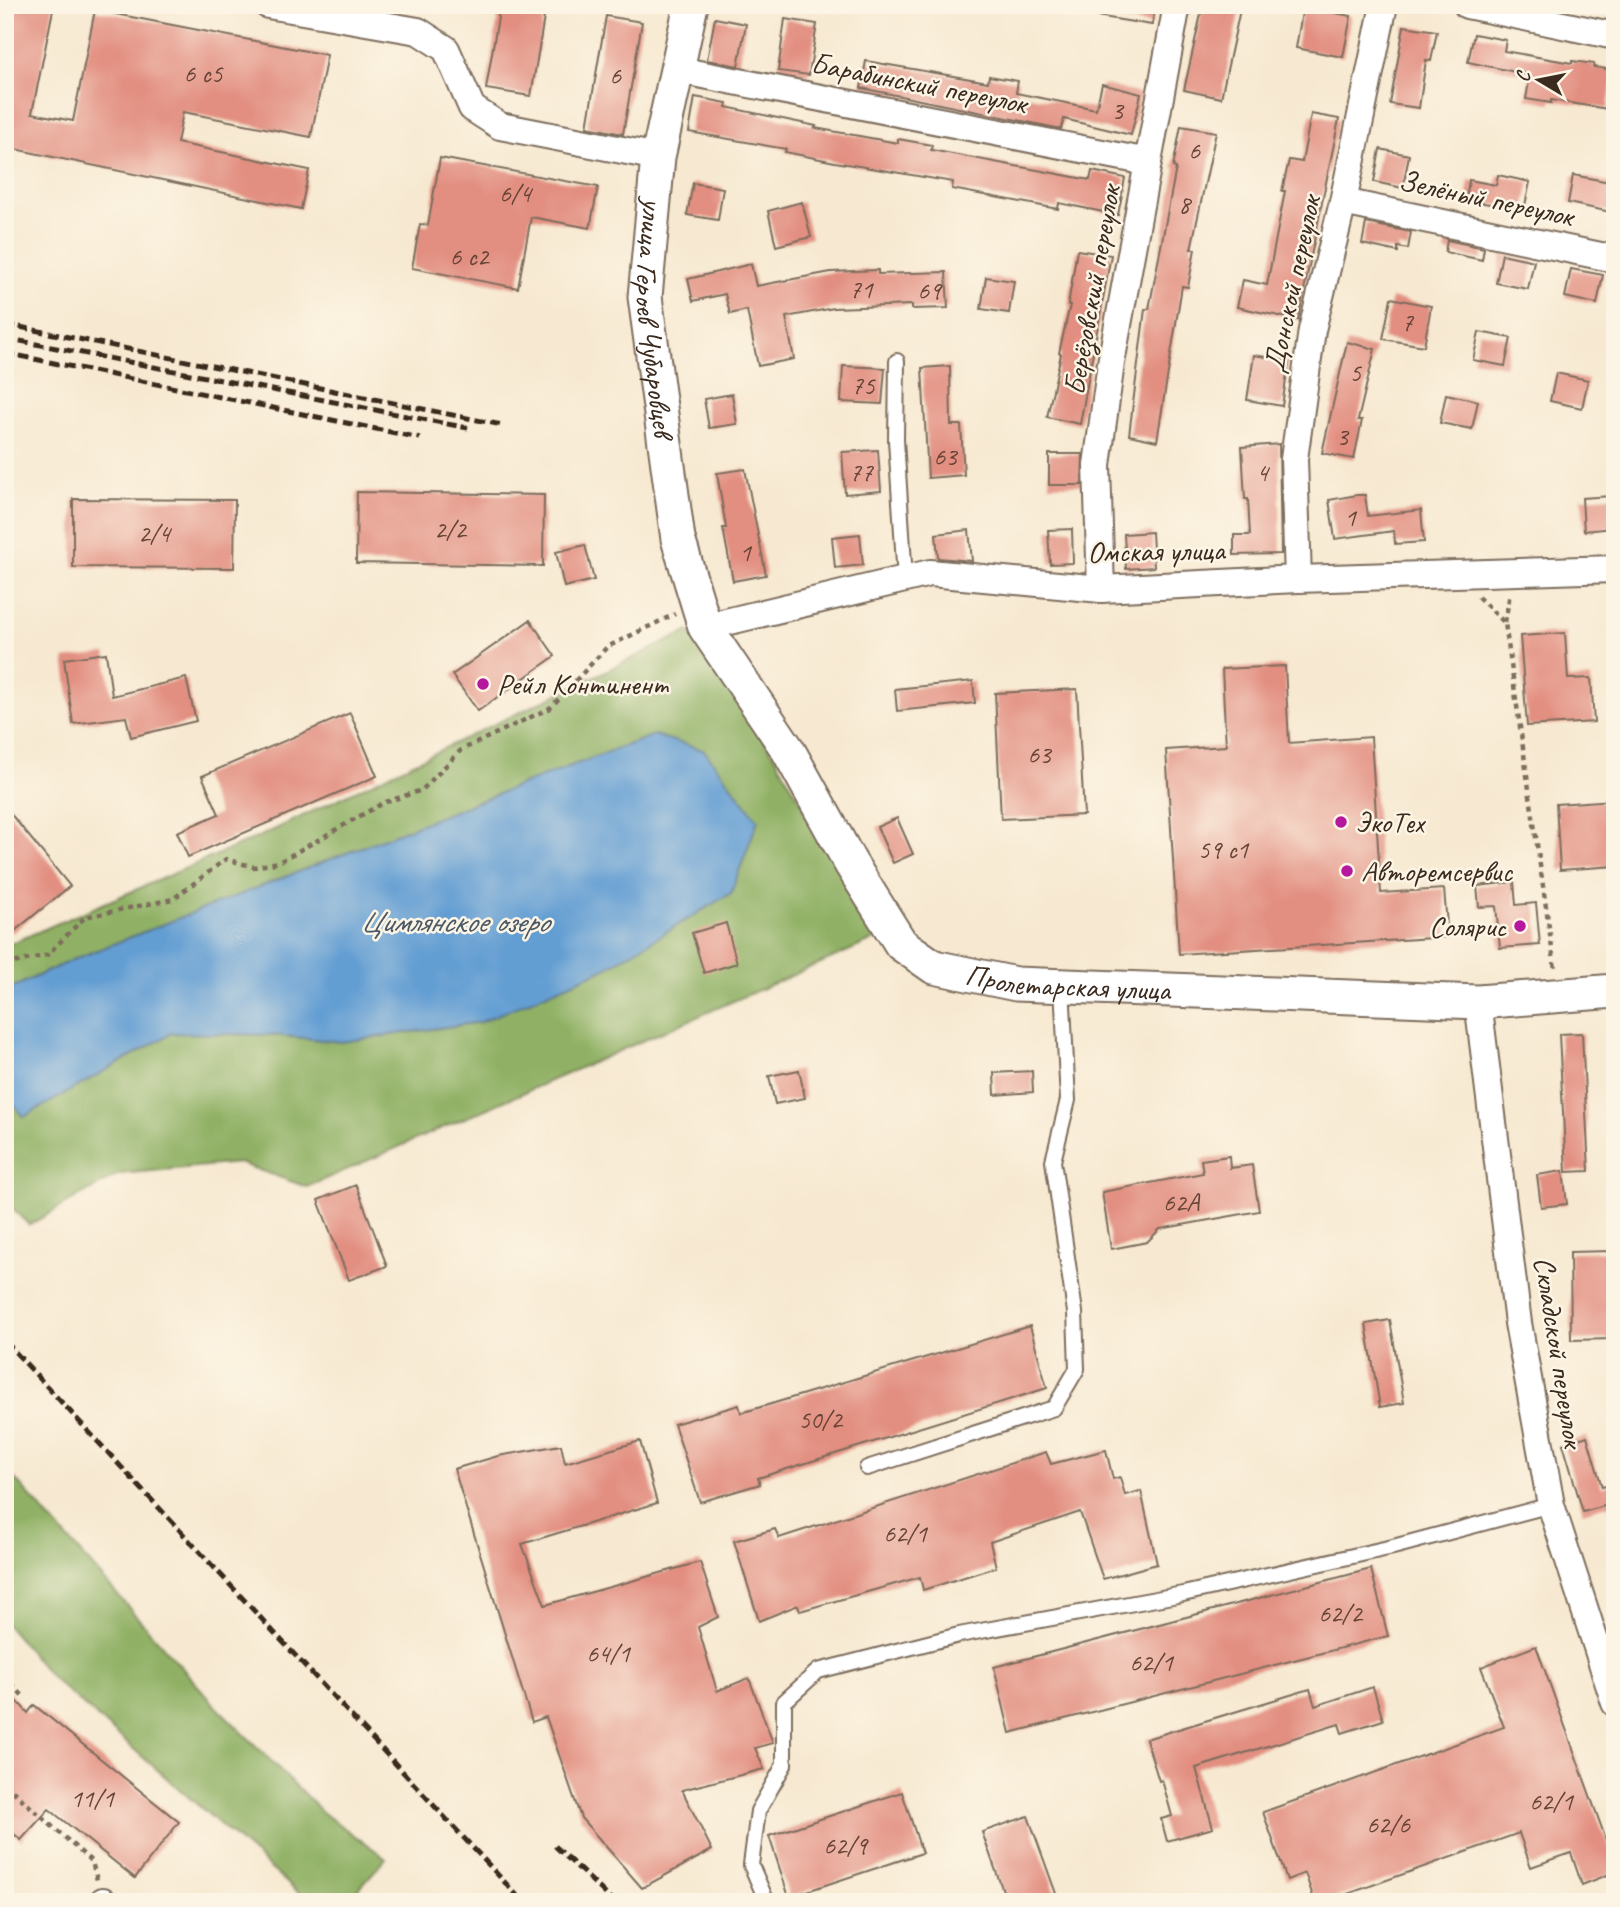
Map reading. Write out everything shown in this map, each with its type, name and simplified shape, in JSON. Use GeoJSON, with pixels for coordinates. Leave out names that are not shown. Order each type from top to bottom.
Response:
{"type":"FeatureCollection","features":[{"type":"Feature","properties":{"kind":"street"},"geometry":{"type":"LineString","coordinates":[[268,5],[418,31],[446,49],[472,108],[500,126],[658,157]]}},
{"type":"Feature","properties":{"kind":"street","name":"улица Героев Чубаровцев"},"geometry":{"type":"LineString","coordinates":[[691,5],[658,157],[645,297],[678,540],[701,615]]}},
{"type":"Feature","properties":{"kind":"street","name":"Берёзовский переулок"},"geometry":{"type":"LineString","coordinates":[[1101,589],[1097,466],[1111,363],[1177,5]]}},
{"type":"Feature","properties":{"kind":"street","name":"Донской переулок"},"geometry":{"type":"LineString","coordinates":[[1298,579],[1294,459],[1312,330],[1343,202],[1384,5]]}},
{"type":"Feature","properties":{"kind":"street"},"geometry":{"type":"LineString","coordinates":[[1467,5],[1615,36]]}},
{"type":"Feature","properties":{"kind":"street","name":"Барабинский переулок"},"geometry":{"type":"LineString","coordinates":[[678,70],[1148,162]]}},
{"type":"Feature","properties":{"kind":"street","name":"Зелёный переулок"},"geometry":{"type":"LineString","coordinates":[[1343,202],[1615,259]]}},
{"type":"Feature","properties":{"kind":"street","name":"Омская улица"},"geometry":{"type":"LineString","coordinates":[[701,615],[930,573],[1101,589],[1298,579],[1615,569]]}},
{"type":"Feature","properties":{"kind":"street","name":"Пролетарская улица"},"geometry":{"type":"LineString","coordinates":[[701,615],[788,750],[851,864],[901,944],[934,967],[1016,984],[1478,1002],[1615,991]]}},
{"type":"Feature","properties":{"kind":"street","name":"Складской переулок"},"geometry":{"type":"LineString","coordinates":[[1478,1002],[1518,1323],[1551,1505],[1615,1703]]}},
{"type":"Feature","properties":{"kind":"lane"},"geometry":{"type":"LineString","coordinates":[[897,361],[896,440],[905,579]]}},
{"type":"Feature","properties":{"kind":"lane"},"geometry":{"type":"LineString","coordinates":[[867,1468],[1054,1408],[1077,1369],[1074,1312],[1054,1161],[1068,1100],[1062,986]]}},
{"type":"Feature","properties":{"kind":"lane"},"geometry":{"type":"LineString","coordinates":[[767,1902],[751,1865],[758,1811],[784,1765],[784,1702],[818,1671],[959,1635],[1183,1594],[1380,1550],[1551,1505]]}},
{"type":"Feature","properties":{"kind":"path"},"geometry":{"type":"LineString","coordinates":[[1455,574],[1505,623],[1558,994]]}},
{"type":"Feature","properties":{"kind":"path"},"geometry":{"type":"LineString","coordinates":[[5,965],[47,955],[85,917],[173,899],[226,859],[254,867],[279,862],[383,803],[422,790],[461,750],[550,708],[607,647],[701,615]]}},
{"type":"Feature","properties":{"kind":"path"},"geometry":{"type":"LineString","coordinates":[[5,1677],[23,1696]]}},
{"type":"Feature","properties":{"kind":"path"},"geometry":{"type":"LineString","coordinates":[[5,1784],[92,1862],[103,1901]]}},
{"type":"Feature","properties":{"kind":"green space"},"geometry":{"type":"Polygon","coordinates":[[[689,631],[776,758],[878,938],[307,1187],[239,1163],[119,1174],[29,1225],[5,1201],[5,946],[263,835],[689,631]]]}},
{"type":"Feature","properties":{"kind":"green space"},"geometry":{"type":"Polygon","coordinates":[[[5,1468],[214,1704],[323,1813],[386,1858],[347,1902],[309,1902],[50,1676],[5,1623],[5,1468]]]}},
{"type":"Feature","properties":{"kind":"water","name":"Цимлянское озеро"},"geometry":{"type":"Polygon","coordinates":[[[654,735],[704,750],[758,820],[731,893],[608,967],[481,1022],[342,1042],[273,1035],[172,1033],[24,1117],[5,1094],[5,991],[72,960],[654,735]]]}},
{"type":"Feature","properties":{"kind":"building"},"geometry":{"type":"Polygon","coordinates":[[[5,5],[54,5],[32,113],[73,121],[95,10],[327,55],[311,137],[183,112],[177,143],[309,170],[301,209],[5,147],[5,5]]]}},
{"type":"Feature","properties":{"kind":"building"},"geometry":{"type":"Polygon","coordinates":[[[500,5],[546,5],[531,96],[486,89],[500,5]]]}},
{"type":"Feature","properties":{"kind":"building"},"geometry":{"type":"Polygon","coordinates":[[[1091,5],[1155,5],[1152,25],[1090,15],[1091,5]]]}},
{"type":"Feature","properties":{"kind":"building"},"geometry":{"type":"Polygon","coordinates":[[[1203,5],[1241,5],[1221,98],[1184,90],[1203,5]]]}},
{"type":"Feature","properties":{"kind":"building"},"geometry":{"type":"Polygon","coordinates":[[[1303,7],[1351,16],[1343,57],[1296,48],[1303,7]]]}},
{"type":"Feature","properties":{"kind":"building"},"geometry":{"type":"Polygon","coordinates":[[[606,16],[642,22],[623,134],[587,127],[606,16]]]}},
{"type":"Feature","properties":{"kind":"building"},"geometry":{"type":"Polygon","coordinates":[[[715,18],[746,24],[738,66],[707,60],[715,18]]]}},
{"type":"Feature","properties":{"kind":"building"},"geometry":{"type":"Polygon","coordinates":[[[785,19],[817,24],[809,75],[778,71],[785,19]]]}},
{"type":"Feature","properties":{"kind":"building"},"geometry":{"type":"Polygon","coordinates":[[[1404,26],[1437,31],[1431,61],[1426,60],[1419,108],[1390,104],[1404,26]]]}},
{"type":"Feature","properties":{"kind":"building"},"geometry":{"type":"Polygon","coordinates":[[[1474,34],[1506,40],[1504,51],[1572,63],[1594,64],[1593,67],[1614,70],[1608,109],[1526,99],[1530,75],[1468,62],[1474,34]]]}},
{"type":"Feature","properties":{"kind":"building"},"geometry":{"type":"Polygon","coordinates":[[[866,61],[988,82],[989,76],[1018,81],[1016,93],[1096,109],[1102,84],[1141,94],[1131,135],[1064,119],[1061,129],[861,88],[866,61]]]}},
{"type":"Feature","properties":{"kind":"building"},"geometry":{"type":"Polygon","coordinates":[[[695,97],[727,103],[726,107],[816,126],[815,128],[898,143],[898,139],[932,145],[931,150],[1090,180],[1092,171],[1125,178],[1118,215],[1059,203],[1058,209],[952,189],[953,182],[835,162],[785,152],[786,149],[689,132],[695,97]]]}},
{"type":"Feature","properties":{"kind":"building"},"geometry":{"type":"Polygon","coordinates":[[[1311,114],[1339,119],[1298,320],[1237,307],[1243,280],[1267,285],[1289,160],[1302,162],[1311,114]]]}},
{"type":"Feature","properties":{"kind":"building"},"geometry":{"type":"Polygon","coordinates":[[[1181,126],[1216,132],[1191,249],[1195,249],[1188,287],[1182,286],[1157,441],[1129,435],[1145,309],[1149,309],[1176,168],[1173,167],[1181,126]]]}},
{"type":"Feature","properties":{"kind":"building"},"geometry":{"type":"Polygon","coordinates":[[[1380,149],[1409,155],[1403,188],[1374,182],[1380,149]]]}},
{"type":"Feature","properties":{"kind":"building"},"geometry":{"type":"Polygon","coordinates":[[[440,158],[598,187],[590,228],[531,217],[518,288],[412,268],[420,224],[428,225],[440,158]]]}},
{"type":"Feature","properties":{"kind":"building"},"geometry":{"type":"Polygon","coordinates":[[[1498,175],[1530,182],[1524,210],[1466,200],[1469,180],[1496,185],[1498,175]]]}},
{"type":"Feature","properties":{"kind":"building"},"geometry":{"type":"Polygon","coordinates":[[[1573,175],[1615,183],[1615,213],[1568,203],[1573,175]]]}},
{"type":"Feature","properties":{"kind":"building"},"geometry":{"type":"Polygon","coordinates":[[[693,183],[723,188],[718,220],[687,215],[693,183]]]}},
{"type":"Feature","properties":{"kind":"building"},"geometry":{"type":"Polygon","coordinates":[[[802,202],[811,237],[776,246],[768,211],[802,202]]]}},
{"type":"Feature","properties":{"kind":"building"},"geometry":{"type":"Polygon","coordinates":[[[1366,223],[1411,232],[1408,249],[1398,247],[1398,252],[1362,244],[1366,223]]]}},
{"type":"Feature","properties":{"kind":"building"},"geometry":{"type":"Polygon","coordinates":[[[1447,240],[1484,248],[1482,260],[1445,252],[1447,240]]]}},
{"type":"Feature","properties":{"kind":"building"},"geometry":{"type":"Polygon","coordinates":[[[1077,250],[1111,255],[1080,424],[1047,417],[1070,305],[1077,250]]]}},
{"type":"Feature","properties":{"kind":"building"},"geometry":{"type":"Polygon","coordinates":[[[1502,254],[1534,261],[1528,289],[1496,283],[1502,254]]]}},
{"type":"Feature","properties":{"kind":"building"},"geometry":{"type":"Polygon","coordinates":[[[751,264],[756,286],[831,272],[946,272],[948,308],[912,309],[912,305],[834,308],[786,317],[794,359],[758,366],[747,310],[730,314],[725,294],[693,301],[688,279],[751,264]]]}},
{"type":"Feature","properties":{"kind":"building"},"geometry":{"type":"Polygon","coordinates":[[[1571,269],[1603,275],[1597,304],[1565,297],[1571,269]]]}},
{"type":"Feature","properties":{"kind":"building"},"geometry":{"type":"Polygon","coordinates":[[[986,277],[1014,281],[1009,313],[981,309],[986,277]]]}},
{"type":"Feature","properties":{"kind":"building"},"geometry":{"type":"Polygon","coordinates":[[[1391,298],[1431,306],[1424,346],[1383,339],[1391,298]]]}},
{"type":"Feature","properties":{"kind":"building"},"geometry":{"type":"Polygon","coordinates":[[[1479,332],[1511,338],[1505,366],[1473,360],[1479,332]]]}},
{"type":"Feature","properties":{"kind":"building"},"geometry":{"type":"Polygon","coordinates":[[[1347,342],[1375,349],[1358,420],[1362,420],[1354,459],[1322,453],[1347,342]]]}},
{"type":"Feature","properties":{"kind":"building"},"geometry":{"type":"Polygon","coordinates":[[[1254,355],[1289,361],[1282,406],[1247,400],[1254,355]]]}},
{"type":"Feature","properties":{"kind":"building"},"geometry":{"type":"Polygon","coordinates":[[[843,366],[885,368],[882,404],[841,402],[843,366]]]}},
{"type":"Feature","properties":{"kind":"building"},"geometry":{"type":"Polygon","coordinates":[[[950,366],[951,425],[961,425],[964,475],[928,478],[922,368],[950,366]]]}},
{"type":"Feature","properties":{"kind":"building"},"geometry":{"type":"Polygon","coordinates":[[[1556,373],[1588,380],[1582,408],[1550,401],[1556,373]]]}},
{"type":"Feature","properties":{"kind":"building"},"geometry":{"type":"Polygon","coordinates":[[[732,394],[737,424],[709,428],[704,399],[732,394]]]}},
{"type":"Feature","properties":{"kind":"building"},"geometry":{"type":"Polygon","coordinates":[[[1446,394],[1478,401],[1472,429],[1440,423],[1446,394]]]}},
{"type":"Feature","properties":{"kind":"building"},"geometry":{"type":"Polygon","coordinates":[[[1279,444],[1281,554],[1234,555],[1234,535],[1250,535],[1242,447],[1279,444]]]}},
{"type":"Feature","properties":{"kind":"building"},"geometry":{"type":"Polygon","coordinates":[[[878,450],[881,491],[845,494],[842,452],[878,450]]]}},
{"type":"Feature","properties":{"kind":"building"},"geometry":{"type":"Polygon","coordinates":[[[1049,454],[1083,454],[1082,485],[1049,485],[1049,454]]]}},
{"type":"Feature","properties":{"kind":"building"},"geometry":{"type":"Polygon","coordinates":[[[745,469],[766,575],[733,581],[723,528],[726,528],[717,473],[745,469]]]}},
{"type":"Feature","properties":{"kind":"building"},"geometry":{"type":"Polygon","coordinates":[[[357,492],[544,495],[543,566],[356,563],[357,492]]]}},
{"type":"Feature","properties":{"kind":"building"},"geometry":{"type":"Polygon","coordinates":[[[1365,495],[1368,516],[1421,510],[1424,542],[1395,544],[1394,531],[1335,539],[1329,500],[1365,495]]]}},
{"type":"Feature","properties":{"kind":"building"},"geometry":{"type":"Polygon","coordinates":[[[1611,496],[1613,528],[1584,531],[1582,498],[1611,496]]]}},
{"type":"Feature","properties":{"kind":"building"},"geometry":{"type":"Polygon","coordinates":[[[73,499],[235,500],[234,568],[73,567],[73,499]]]}},
{"type":"Feature","properties":{"kind":"building"},"geometry":{"type":"Polygon","coordinates":[[[1072,529],[1073,563],[1050,564],[1048,530],[1072,529]]]}},
{"type":"Feature","properties":{"kind":"building"},"geometry":{"type":"Polygon","coordinates":[[[969,530],[972,561],[938,558],[936,534],[969,530]]]}},
{"type":"Feature","properties":{"kind":"building"},"geometry":{"type":"Polygon","coordinates":[[[1152,532],[1154,567],[1126,569],[1124,534],[1152,532]]]}},
{"type":"Feature","properties":{"kind":"building"},"geometry":{"type":"Polygon","coordinates":[[[860,534],[863,565],[835,568],[832,537],[860,534]]]}},
{"type":"Feature","properties":{"kind":"building"},"geometry":{"type":"Polygon","coordinates":[[[585,545],[594,580],[564,587],[556,552],[585,545]]]}},
{"type":"Feature","properties":{"kind":"building"},"geometry":{"type":"Polygon","coordinates":[[[530,620],[555,656],[478,711],[452,675],[530,620]]]}},
{"type":"Feature","properties":{"kind":"building"},"geometry":{"type":"Polygon","coordinates":[[[1565,633],[1568,679],[1591,678],[1594,722],[1527,726],[1520,636],[1565,633]]]}},
{"type":"Feature","properties":{"kind":"building"},"geometry":{"type":"Polygon","coordinates":[[[106,653],[112,696],[186,678],[196,721],[131,737],[126,717],[73,724],[64,659],[106,653]]]}},
{"type":"Feature","properties":{"kind":"building"},"geometry":{"type":"Polygon","coordinates":[[[1285,666],[1289,743],[1371,737],[1381,893],[1444,889],[1448,937],[1179,954],[1166,750],[1226,746],[1222,669],[1285,666]]]}},
{"type":"Feature","properties":{"kind":"building"},"geometry":{"type":"Polygon","coordinates":[[[973,681],[975,703],[897,711],[895,689],[973,681]]]}},
{"type":"Feature","properties":{"kind":"building"},"geometry":{"type":"Polygon","coordinates":[[[1077,689],[1084,815],[1001,819],[995,693],[1077,689]]]}},
{"type":"Feature","properties":{"kind":"building"},"geometry":{"type":"Polygon","coordinates":[[[350,713],[377,776],[188,857],[177,832],[219,814],[202,776],[350,713]]]}},
{"type":"Feature","properties":{"kind":"building"},"geometry":{"type":"Polygon","coordinates":[[[1615,800],[1615,866],[1560,870],[1556,804],[1615,800]]]}},
{"type":"Feature","properties":{"kind":"building"},"geometry":{"type":"Polygon","coordinates":[[[5,807],[70,886],[12,933],[5,925],[5,807]]]}},
{"type":"Feature","properties":{"kind":"building"},"geometry":{"type":"Polygon","coordinates":[[[897,818],[913,854],[893,863],[877,827],[897,818]]]}},
{"type":"Feature","properties":{"kind":"building"},"geometry":{"type":"Polygon","coordinates":[[[1514,882],[1516,905],[1536,903],[1540,945],[1500,948],[1496,906],[1479,907],[1477,886],[1514,882]]]}},
{"type":"Feature","properties":{"kind":"building"},"geometry":{"type":"Polygon","coordinates":[[[726,923],[737,963],[704,973],[692,933],[726,923]]]}},
{"type":"Feature","properties":{"kind":"building"},"geometry":{"type":"Polygon","coordinates":[[[1582,1033],[1589,1171],[1566,1172],[1559,1034],[1582,1033]]]}},
{"type":"Feature","properties":{"kind":"building"},"geometry":{"type":"Polygon","coordinates":[[[799,1070],[805,1098],[775,1104],[769,1076],[799,1070]]]}},
{"type":"Feature","properties":{"kind":"building"},"geometry":{"type":"Polygon","coordinates":[[[1032,1071],[1033,1092],[995,1095],[994,1073],[1032,1071]]]}},
{"type":"Feature","properties":{"kind":"building"},"geometry":{"type":"Polygon","coordinates":[[[1229,1156],[1230,1168],[1252,1165],[1259,1211],[1160,1229],[1147,1242],[1111,1249],[1102,1192],[1203,1173],[1201,1160],[1229,1156]]]}},
{"type":"Feature","properties":{"kind":"building"},"geometry":{"type":"Polygon","coordinates":[[[1563,1171],[1567,1204],[1541,1207],[1537,1175],[1563,1171]]]}},
{"type":"Feature","properties":{"kind":"building"},"geometry":{"type":"Polygon","coordinates":[[[356,1185],[387,1266],[349,1280],[318,1200],[356,1185]]]}},
{"type":"Feature","properties":{"kind":"building"},"geometry":{"type":"Polygon","coordinates":[[[1611,1251],[1613,1339],[1571,1340],[1570,1252],[1611,1251]]]}},
{"type":"Feature","properties":{"kind":"building"},"geometry":{"type":"Polygon","coordinates":[[[1390,1320],[1404,1403],[1380,1407],[1366,1324],[1390,1320]]]}},
{"type":"Feature","properties":{"kind":"building"},"geometry":{"type":"Polygon","coordinates":[[[1030,1326],[1047,1388],[758,1478],[760,1484],[700,1502],[674,1424],[739,1405],[741,1413],[1030,1326]]]}},
{"type":"Feature","properties":{"kind":"building"},"geometry":{"type":"Polygon","coordinates":[[[1587,1436],[1602,1487],[1615,1484],[1615,1503],[1583,1512],[1563,1444],[1587,1436]]]}},
{"type":"Feature","properties":{"kind":"building"},"geometry":{"type":"Polygon","coordinates":[[[640,1441],[657,1503],[522,1544],[545,1605],[700,1562],[718,1617],[698,1627],[717,1691],[749,1678],[773,1743],[755,1748],[764,1769],[682,1790],[712,1850],[642,1888],[581,1818],[546,1717],[532,1722],[454,1469],[498,1456],[561,1445],[565,1463],[640,1441]]]}},
{"type":"Feature","properties":{"kind":"building"},"geometry":{"type":"Polygon","coordinates":[[[1106,1450],[1113,1479],[1120,1477],[1125,1495],[1141,1491],[1157,1564],[1103,1579],[1080,1512],[990,1542],[996,1567],[923,1590],[920,1577],[800,1611],[798,1605],[759,1621],[734,1541],[775,1529],[779,1538],[1046,1452],[1051,1464],[1106,1450]]]}},
{"type":"Feature","properties":{"kind":"building"},"geometry":{"type":"Polygon","coordinates":[[[1371,1569],[1388,1636],[1010,1733],[994,1667],[1371,1569]]]}},
{"type":"Feature","properties":{"kind":"building"},"geometry":{"type":"Polygon","coordinates":[[[1536,1646],[1609,1848],[1615,1846],[1615,1872],[1582,1885],[1571,1853],[1531,1867],[1519,1833],[1325,1902],[1315,1902],[1305,1873],[1287,1880],[1263,1812],[1504,1727],[1481,1667],[1536,1646]]]}},
{"type":"Feature","properties":{"kind":"building"},"geometry":{"type":"Polygon","coordinates":[[[1373,1687],[1383,1720],[1342,1733],[1339,1724],[1196,1768],[1213,1828],[1167,1841],[1161,1819],[1172,1816],[1146,1739],[1310,1689],[1315,1706],[1373,1687]]]}},
{"type":"Feature","properties":{"kind":"building"},"geometry":{"type":"Polygon","coordinates":[[[5,1688],[28,1713],[34,1705],[179,1822],[135,1878],[49,1809],[21,1840],[5,1826],[5,1688]]]}},
{"type":"Feature","properties":{"kind":"building"},"geometry":{"type":"Polygon","coordinates":[[[902,1792],[922,1853],[789,1897],[769,1836],[902,1792]]]}},
{"type":"Feature","properties":{"kind":"building"},"geometry":{"type":"Polygon","coordinates":[[[1028,1816],[1059,1902],[1007,1902],[982,1832],[1028,1816]]]}},
{"type":"Feature","properties":{"kind":"railway"},"geometry":{"type":"LineString","coordinates":[[5,324],[502,425]]}},
{"type":"Feature","properties":{"kind":"railway"},"geometry":{"type":"LineString","coordinates":[[5,338],[468,428]]}},
{"type":"Feature","properties":{"kind":"railway"},"geometry":{"type":"LineString","coordinates":[[5,353],[420,438]]}},
{"type":"Feature","properties":{"kind":"railway"},"geometry":{"type":"LineString","coordinates":[[5,1341],[523,1902]]}},
{"type":"Feature","properties":{"kind":"railway"},"geometry":{"type":"LineString","coordinates":[[555,1846],[614,1902]]}},
{"type":"Feature","properties":{"kind":"place","name":"Рейл Континент"},"geometry":{"type":"Point","coordinates":[483,684]}},
{"type":"Feature","properties":{"kind":"place","name":"ЭкоТех"},"geometry":{"type":"Point","coordinates":[1341,822]}},
{"type":"Feature","properties":{"kind":"place","name":"Авторемсервис"},"geometry":{"type":"Point","coordinates":[1347,871]}},
{"type":"Feature","properties":{"kind":"place","name":"Солярис"},"geometry":{"type":"Point","coordinates":[1520,926]}}]}
